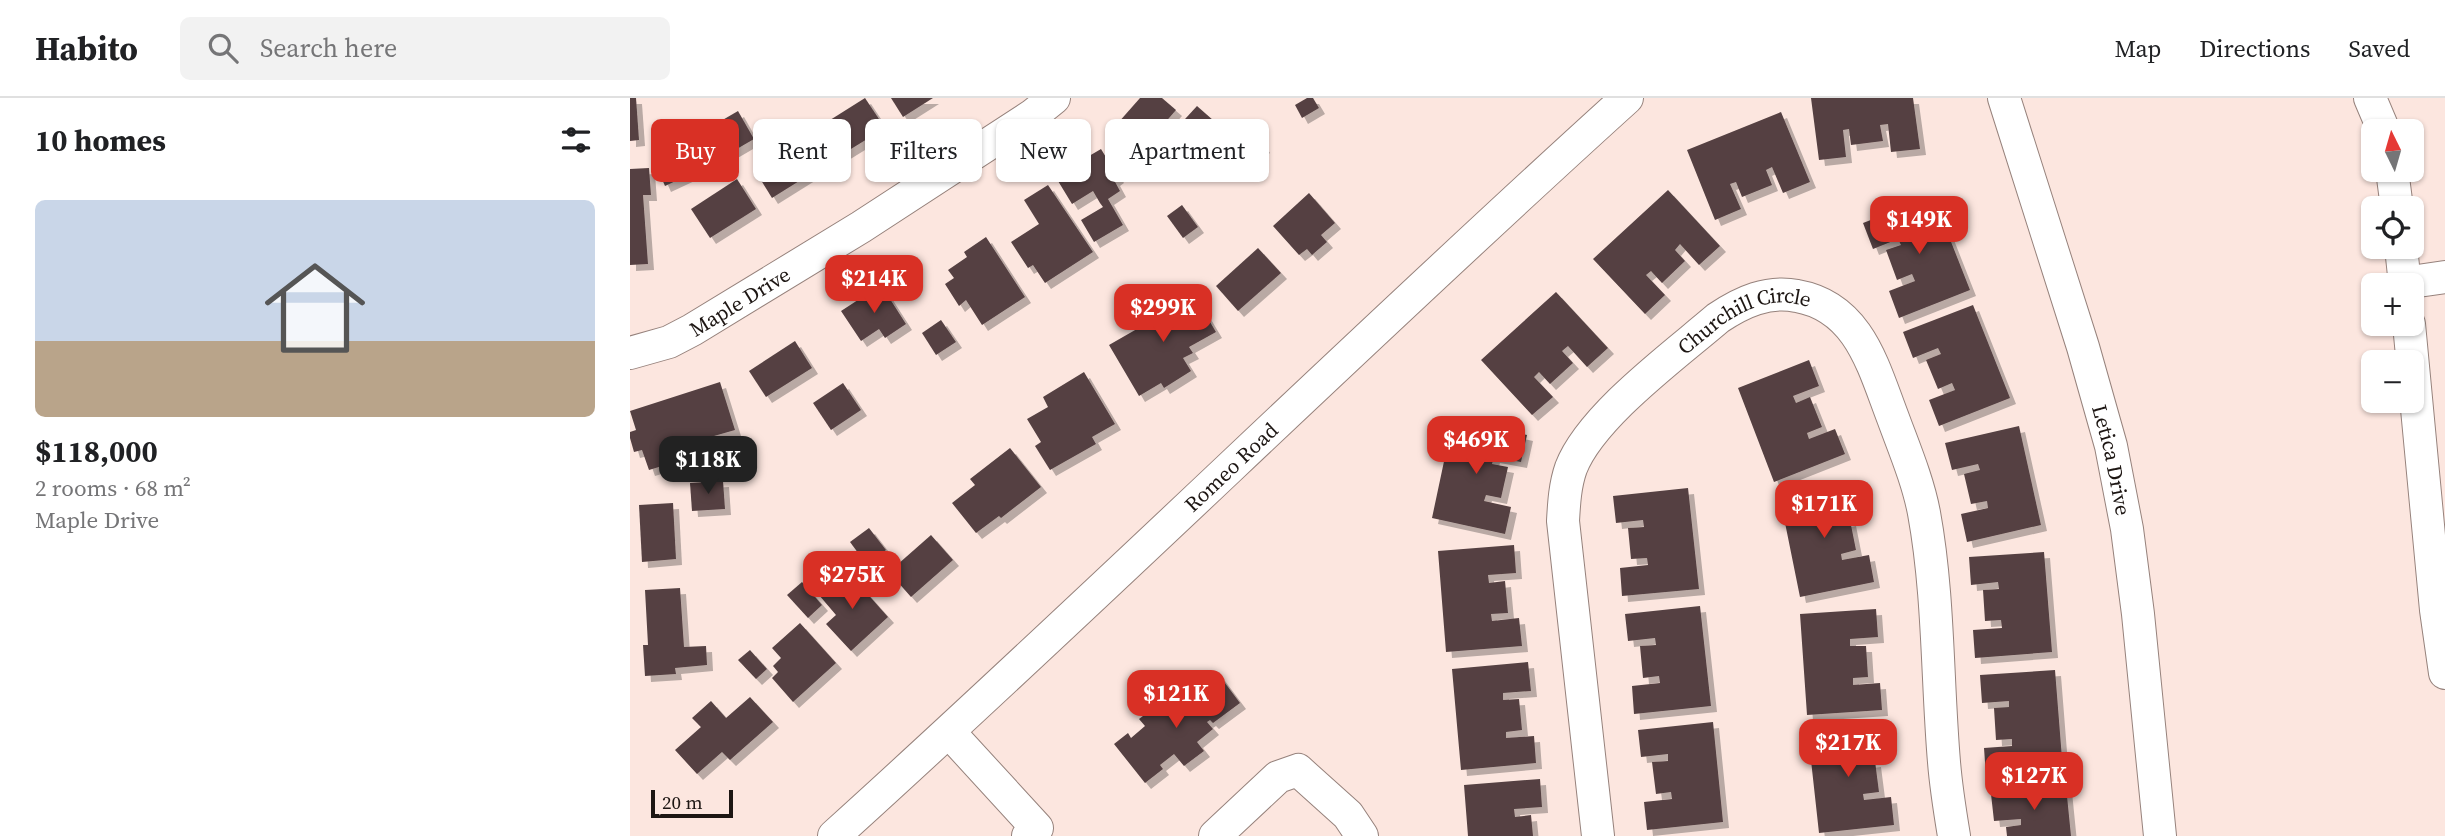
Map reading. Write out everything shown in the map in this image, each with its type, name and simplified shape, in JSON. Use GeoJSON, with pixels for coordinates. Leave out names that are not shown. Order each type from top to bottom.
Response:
{"type":"FeatureCollection","features":[{"type":"Feature","properties":{"kind":"street","name":"Maple Drive"},"geometry":{"type":"LineString","coordinates":[[630,353],[669,342],[692,330],[861,227],[1033,115],[1054,98]]}},
{"type":"Feature","properties":{"kind":"street","name":"Romeo Road"},"geometry":{"type":"LineString","coordinates":[[834,836],[949,732],[1478,234],[1627,98]]}},
{"type":"Feature","properties":{"kind":"street","name":"Letica Drive"},"geometry":{"type":"LineString","coordinates":[[2004,98],[2083,347],[2111,446],[2127,530],[2138,614],[2160,836]]}},
{"type":"Feature","properties":{"kind":"street"},"geometry":{"type":"LineString","coordinates":[[2370,98],[2379,119]]}},
{"type":"Feature","properties":{"kind":"street"},"geometry":{"type":"LineString","coordinates":[[2424,281],[2445,277]]}},
{"type":"Feature","properties":{"kind":"street","name":"Churchill Circle"},"geometry":{"type":"LineString","coordinates":[[1598,836],[1563,521],[1566,483],[1577,455],[1600,422],[1717,318],[1738,304],[1769,295],[1816,299],[1838,312],[1864,348],[1906,453],[1924,512],[1934,593],[1944,764],[1954,836]]}},
{"type":"Feature","properties":{"kind":"street"},"geometry":{"type":"LineString","coordinates":[[2410,336],[2436,610],[2445,673]]}},
{"type":"Feature","properties":{"kind":"street"},"geometry":{"type":"LineString","coordinates":[[949,732],[1038,833]]}},
{"type":"Feature","properties":{"kind":"street"},"geometry":{"type":"LineString","coordinates":[[1215,836],[1278,777],[1298,770],[1348,815],[1362,836]]}},
{"type":"Feature","properties":{"kind":"building"},"geometry":{"type":"Polygon","coordinates":[[[630,98],[636,98],[639,140],[630,141],[630,98]]]}},
{"type":"Feature","properties":{"kind":"building"},"geometry":{"type":"Polygon","coordinates":[[[865,98],[879,119],[865,119],[865,140],[851,149],[851,119],[832,119],[865,98]]]}},
{"type":"Feature","properties":{"kind":"building"},"geometry":{"type":"Polygon","coordinates":[[[891,98],[933,98],[903,117],[891,98]]]}},
{"type":"Feature","properties":{"kind":"building"},"geometry":{"type":"Polygon","coordinates":[[[1140,98],[1162,98],[1176,110],[1168,119],[1121,119],[1140,98]]]}},
{"type":"Feature","properties":{"kind":"building"},"geometry":{"type":"Polygon","coordinates":[[[1307,98],[1313,98],[1319,108],[1302,118],[1295,105],[1307,98]]]}},
{"type":"Feature","properties":{"kind":"building"},"geometry":{"type":"Polygon","coordinates":[[[1811,98],[1913,98],[1920,149],[1891,152],[1888,124],[1880,125],[1883,141],[1851,145],[1849,129],[1843,130],[1846,157],[1819,160],[1811,98]]]}},
{"type":"Feature","properties":{"kind":"building"},"geometry":{"type":"Polygon","coordinates":[[[1197,106],[1212,119],[1185,119],[1197,106]]]}},
{"type":"Feature","properties":{"kind":"building"},"geometry":{"type":"Polygon","coordinates":[[[738,111],[753,140],[739,148],[739,119],[724,119],[738,111]]]}},
{"type":"Feature","properties":{"kind":"building"},"geometry":{"type":"Polygon","coordinates":[[[1781,112],[1810,182],[1783,193],[1772,167],[1766,170],[1772,185],[1742,197],[1736,182],[1730,184],[1741,209],[1715,220],[1687,150],[1781,112]]]}},
{"type":"Feature","properties":{"kind":"building"},"geometry":{"type":"Polygon","coordinates":[[[1101,149],[1105,156],[1105,182],[1115,182],[1120,191],[1108,199],[1123,225],[1094,242],[1081,220],[1103,207],[1093,191],[1072,204],[1059,182],[1091,182],[1091,155],[1101,149]]]}},
{"type":"Feature","properties":{"kind":"building"},"geometry":{"type":"Polygon","coordinates":[[[649,168],[651,195],[643,195],[648,264],[630,265],[630,169],[649,168]]]}},
{"type":"Feature","properties":{"kind":"building"},"geometry":{"type":"Polygon","coordinates":[[[732,182],[739,182],[756,209],[710,238],[691,209],[732,182]]]}},
{"type":"Feature","properties":{"kind":"building"},"geometry":{"type":"Polygon","coordinates":[[[762,182],[798,182],[772,198],[762,182]]]}},
{"type":"Feature","properties":{"kind":"building"},"geometry":{"type":"Polygon","coordinates":[[[1048,185],[1093,252],[1045,283],[1033,265],[1028,268],[1011,242],[1039,224],[1024,200],[1048,185]]]}},
{"type":"Feature","properties":{"kind":"building"},"geometry":{"type":"Polygon","coordinates":[[[1668,190],[1720,246],[1699,265],[1680,244],[1675,250],[1685,261],[1662,283],[1651,271],[1646,275],[1665,295],[1645,314],[1593,259],[1668,190]]]}},
{"type":"Feature","properties":{"kind":"building"},"geometry":{"type":"Polygon","coordinates":[[[1309,193],[1335,223],[1321,235],[1327,242],[1312,255],[1307,249],[1299,255],[1273,226],[1309,193]]]}},
{"type":"Feature","properties":{"kind":"building"},"geometry":{"type":"Polygon","coordinates":[[[1933,196],[1970,290],[1899,318],[1889,291],[1915,281],[1912,274],[1897,280],[1886,250],[1901,245],[1898,239],[1873,249],[1863,223],[1933,196]]]}},
{"type":"Feature","properties":{"kind":"building"},"geometry":{"type":"Polygon","coordinates":[[[1182,205],[1198,227],[1183,238],[1167,216],[1182,205]]]}},
{"type":"Feature","properties":{"kind":"building"},"geometry":{"type":"Polygon","coordinates":[[[986,237],[1025,297],[982,325],[966,300],[959,306],[945,284],[954,278],[948,270],[967,257],[964,252],[986,237]]]}},
{"type":"Feature","properties":{"kind":"building"},"geometry":{"type":"Polygon","coordinates":[[[1258,248],[1281,273],[1238,311],[1216,286],[1258,248]]]}},
{"type":"Feature","properties":{"kind":"building"},"geometry":{"type":"Polygon","coordinates":[[[881,285],[906,324],[885,338],[879,329],[861,341],[841,311],[881,285]]]}},
{"type":"Feature","properties":{"kind":"building"},"geometry":{"type":"Polygon","coordinates":[[[1191,290],[1216,332],[1189,347],[1193,353],[1183,358],[1191,371],[1164,388],[1161,383],[1139,396],[1109,345],[1163,314],[1159,308],[1191,290]]]}},
{"type":"Feature","properties":{"kind":"building"},"geometry":{"type":"Polygon","coordinates":[[[1556,292],[1608,348],[1587,367],[1568,346],[1562,351],[1573,363],[1550,384],[1539,372],[1534,377],[1553,397],[1532,415],[1481,360],[1556,292]]]}},
{"type":"Feature","properties":{"kind":"building"},"geometry":{"type":"Polygon","coordinates":[[[1973,305],[2010,398],[1939,426],[1929,400],[1955,390],[1952,383],[1938,389],[1926,360],[1941,354],[1938,348],[1913,358],[1903,332],[1973,305]]]}},
{"type":"Feature","properties":{"kind":"building"},"geometry":{"type":"Polygon","coordinates":[[[941,320],[956,342],[936,355],[922,333],[941,320]]]}},
{"type":"Feature","properties":{"kind":"building"},"geometry":{"type":"Polygon","coordinates":[[[795,341],[812,368],[766,397],[749,371],[795,341]]]}},
{"type":"Feature","properties":{"kind":"building"},"geometry":{"type":"Polygon","coordinates":[[[1809,360],[1819,386],[1793,396],[1796,403],[1810,397],[1822,427],[1807,433],[1809,439],[1835,429],[1845,454],[1774,482],[1738,388],[1809,360]]]}},
{"type":"Feature","properties":{"kind":"building"},"geometry":{"type":"Polygon","coordinates":[[[1084,372],[1115,424],[1092,437],[1096,444],[1050,470],[1035,446],[1041,442],[1027,419],[1048,407],[1043,397],[1084,372]]]}},
{"type":"Feature","properties":{"kind":"building"},"geometry":{"type":"Polygon","coordinates":[[[720,382],[735,430],[707,438],[711,451],[649,470],[642,450],[634,452],[630,432],[636,430],[630,411],[720,382]]]}},
{"type":"Feature","properties":{"kind":"building"},"geometry":{"type":"Polygon","coordinates":[[[843,383],[861,410],[831,430],[813,403],[843,383]]]}},
{"type":"Feature","properties":{"kind":"building"},"geometry":{"type":"Polygon","coordinates":[[[1453,419],[1527,435],[1521,462],[1494,457],[1492,464],[1508,467],[1501,498],[1486,495],[1484,501],[1511,507],[1505,534],[1432,518],[1453,419]]]}},
{"type":"Feature","properties":{"kind":"building"},"geometry":{"type":"Polygon","coordinates":[[[2019,426],[2041,525],[1967,542],[1961,514],[1988,508],[1987,501],[1971,504],[1964,474],[1980,470],[1978,464],[1952,470],[1945,443],[2019,426]]]}},
{"type":"Feature","properties":{"kind":"building"},"geometry":{"type":"Polygon","coordinates":[[[1010,448],[1041,487],[1001,518],[999,516],[976,533],[952,503],[975,485],[970,479],[1010,448]]]}},
{"type":"Feature","properties":{"kind":"building"},"geometry":{"type":"Polygon","coordinates":[[[723,481],[725,509],[692,511],[690,483],[723,481]]]}},
{"type":"Feature","properties":{"kind":"building"},"geometry":{"type":"Polygon","coordinates":[[[1855,483],[1861,510],[1833,516],[1834,523],[1850,520],[1856,550],[1841,554],[1842,560],[1869,555],[1874,582],[1800,597],[1780,498],[1855,483]]]}},
{"type":"Feature","properties":{"kind":"building"},"geometry":{"type":"Polygon","coordinates":[[[1688,488],[1699,589],[1622,596],[1620,568],[1648,565],[1647,558],[1631,559],[1628,528],[1644,527],[1643,520],[1616,523],[1613,496],[1688,488]]]}},
{"type":"Feature","properties":{"kind":"building"},"geometry":{"type":"Polygon","coordinates":[[[673,503],[676,559],[642,562],[639,505],[673,503]]]}},
{"type":"Feature","properties":{"kind":"building"},"geometry":{"type":"Polygon","coordinates":[[[869,528],[886,550],[867,565],[850,542],[869,528]]]}},
{"type":"Feature","properties":{"kind":"building"},"geometry":{"type":"Polygon","coordinates":[[[931,535],[953,560],[911,597],[889,572],[931,535]]]}},
{"type":"Feature","properties":{"kind":"building"},"geometry":{"type":"Polygon","coordinates":[[[1514,545],[1516,573],[1488,575],[1489,583],[1505,581],[1508,613],[1491,614],[1492,621],[1519,618],[1522,646],[1446,652],[1438,551],[1514,545]]]}},
{"type":"Feature","properties":{"kind":"building"},"geometry":{"type":"Polygon","coordinates":[[[2044,552],[2052,652],[1975,658],[1973,630],[2002,628],[2001,620],[1985,621],[1983,590],[1999,589],[1998,582],[1971,585],[1969,557],[2044,552]]]}},
{"type":"Feature","properties":{"kind":"building"},"geometry":{"type":"Polygon","coordinates":[[[847,571],[888,617],[851,651],[826,624],[836,615],[819,595],[847,571]]]}},
{"type":"Feature","properties":{"kind":"building"},"geometry":{"type":"Polygon","coordinates":[[[802,582],[822,605],[808,618],[787,595],[802,582]]]}},
{"type":"Feature","properties":{"kind":"building"},"geometry":{"type":"Polygon","coordinates":[[[680,588],[684,647],[706,646],[707,665],[675,668],[676,674],[645,676],[643,645],[648,645],[645,590],[680,588]]]}},
{"type":"Feature","properties":{"kind":"building"},"geometry":{"type":"Polygon","coordinates":[[[1700,606],[1711,706],[1634,714],[1632,686],[1660,683],[1659,676],[1643,678],[1640,646],[1656,645],[1655,638],[1628,641],[1625,614],[1700,606]]]}},
{"type":"Feature","properties":{"kind":"building"},"geometry":{"type":"Polygon","coordinates":[[[1876,609],[1878,637],[1850,639],[1850,646],[1866,646],[1868,677],[1853,678],[1853,685],[1880,683],[1882,710],[1807,715],[1800,614],[1876,609]]]}},
{"type":"Feature","properties":{"kind":"building"},"geometry":{"type":"Polygon","coordinates":[[[800,623],[836,663],[793,702],[772,678],[778,672],[773,666],[781,658],[772,648],[800,623]]]}},
{"type":"Feature","properties":{"kind":"building"},"geometry":{"type":"Polygon","coordinates":[[[750,650],[767,669],[756,679],[738,660],[750,650]]]}},
{"type":"Feature","properties":{"kind":"building"},"geometry":{"type":"Polygon","coordinates":[[[1528,662],[1531,691],[1503,693],[1503,700],[1519,699],[1522,730],[1506,732],[1506,738],[1534,736],[1536,763],[1461,770],[1452,669],[1528,662]]]}},
{"type":"Feature","properties":{"kind":"building"},"geometry":{"type":"Polygon","coordinates":[[[2055,670],[2063,771],[1986,776],[1984,748],[2012,746],[2012,739],[1996,740],[1994,708],[2009,707],[2009,701],[1982,703],[1980,675],[2055,670]]]}},
{"type":"Feature","properties":{"kind":"building"},"geometry":{"type":"Polygon","coordinates":[[[1219,675],[1240,703],[1213,723],[1210,720],[1207,722],[1213,729],[1197,742],[1204,751],[1184,766],[1174,754],[1160,765],[1163,769],[1145,783],[1114,744],[1128,733],[1131,738],[1145,726],[1139,719],[1160,703],[1165,709],[1183,695],[1192,706],[1198,701],[1193,695],[1219,675]]]}},
{"type":"Feature","properties":{"kind":"building"},"geometry":{"type":"Polygon","coordinates":[[[750,697],[773,722],[730,760],[722,752],[697,774],[675,750],[701,727],[692,718],[711,701],[726,718],[750,697]]]}},
{"type":"Feature","properties":{"kind":"building"},"geometry":{"type":"Polygon","coordinates":[[[1713,722],[1723,822],[1647,830],[1644,802],[1672,799],[1671,792],[1656,794],[1652,762],[1668,761],[1668,754],[1641,757],[1638,730],[1713,722]]]}},
{"type":"Feature","properties":{"kind":"building"},"geometry":{"type":"Polygon","coordinates":[[[1883,724],[1887,752],[1859,755],[1859,763],[1875,761],[1879,792],[1863,794],[1864,800],[1891,797],[1894,825],[1819,833],[1808,733],[1883,724]]]}},
{"type":"Feature","properties":{"kind":"building"},"geometry":{"type":"Polygon","coordinates":[[[1540,779],[1542,807],[1514,809],[1515,817],[1531,815],[1533,836],[1468,836],[1464,785],[1540,779]]]}},
{"type":"Feature","properties":{"kind":"building"},"geometry":{"type":"Polygon","coordinates":[[[2066,786],[2071,836],[2007,836],[2006,827],[2021,825],[2021,819],[1994,821],[1991,794],[2066,786]]]}}]}
